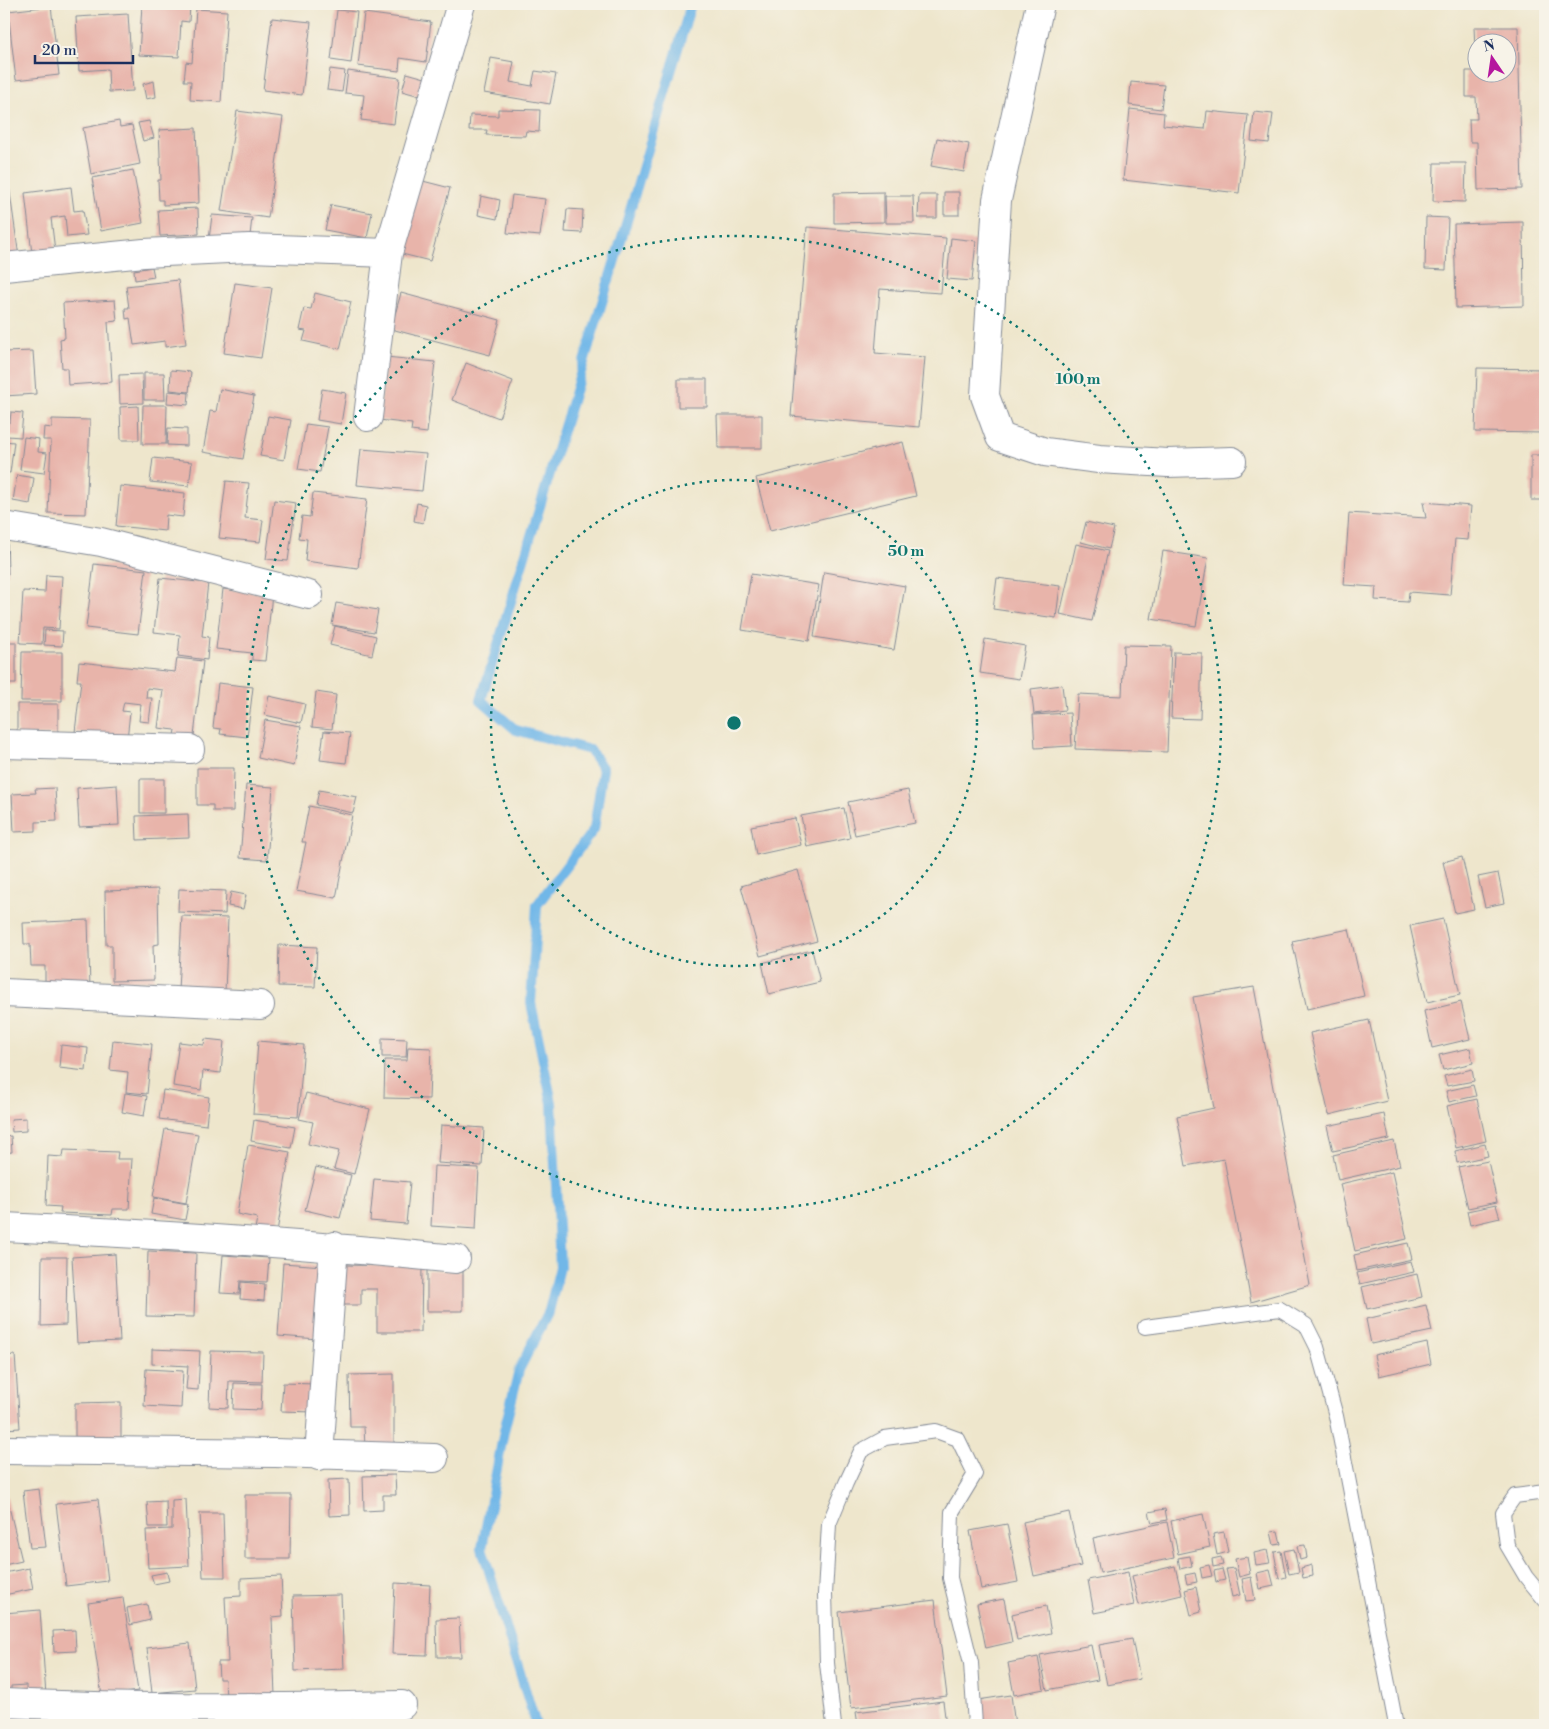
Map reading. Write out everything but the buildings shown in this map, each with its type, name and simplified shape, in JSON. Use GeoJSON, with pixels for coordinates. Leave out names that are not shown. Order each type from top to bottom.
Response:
{"type":"FeatureCollection","features":[{"type":"Feature","properties":{"kind":"street"},"geometry":{"type":"LineString","coordinates":[[368,417],[388,253],[461,4]]}},
{"type":"Feature","properties":{"kind":"street"},"geometry":{"type":"LineString","coordinates":[[1040,4],[997,200],[985,396],[1000,437],[1045,452],[1099,459],[1168,463],[1232,461]]}},
{"type":"Feature","properties":{"kind":"street"},"geometry":{"type":"LineString","coordinates":[[4,267],[144,253],[249,248],[388,253]]}},
{"type":"Feature","properties":{"kind":"street"},"geometry":{"type":"LineString","coordinates":[[4,526],[100,542],[309,595]]}},
{"type":"Feature","properties":{"kind":"street"},"geometry":{"type":"LineString","coordinates":[[4,744],[190,749]]}},
{"type":"Feature","properties":{"kind":"street"},"geometry":{"type":"LineString","coordinates":[[4,993],[260,1005]]}},
{"type":"Feature","properties":{"kind":"street"},"geometry":{"type":"LineString","coordinates":[[4,1227],[152,1234],[334,1246],[456,1259]]}},
{"type":"Feature","properties":{"kind":"street"},"geometry":{"type":"LineString","coordinates":[[318,1456],[334,1246]]}},
{"type":"Feature","properties":{"kind":"street"},"geometry":{"type":"LineString","coordinates":[[4,1450],[275,1453],[318,1456],[434,1458]]}},
{"type":"Feature","properties":{"kind":"street"},"geometry":{"type":"LineString","coordinates":[[4,1703],[76,1706],[170,1716],[262,1708],[402,1706]]}},
{"type":"Feature","properties":{"kind":"lane"},"geometry":{"type":"LineString","coordinates":[[1146,1327],[1280,1309],[1306,1325],[1317,1347],[1336,1416],[1396,1725]]}},
{"type":"Feature","properties":{"kind":"lane"},"geometry":{"type":"LineString","coordinates":[[834,1725],[827,1663],[825,1594],[829,1524],[861,1451],[885,1438],[936,1431],[958,1439],[975,1474],[952,1512],[950,1578],[971,1663],[974,1725]]}},
{"type":"Feature","properties":{"kind":"lane"},"geometry":{"type":"LineString","coordinates":[[1545,1492],[1516,1496],[1503,1512],[1508,1545],[1526,1577],[1545,1600]]}},
{"type":"Feature","properties":{"kind":"waterway"},"geometry":{"type":"LineString","coordinates":[[536,1725],[482,1548],[504,1431],[519,1370],[549,1311],[560,1267],[552,1103],[531,1003],[537,905],[594,829],[603,769],[590,750],[516,730],[481,700],[691,4]]}}]}
